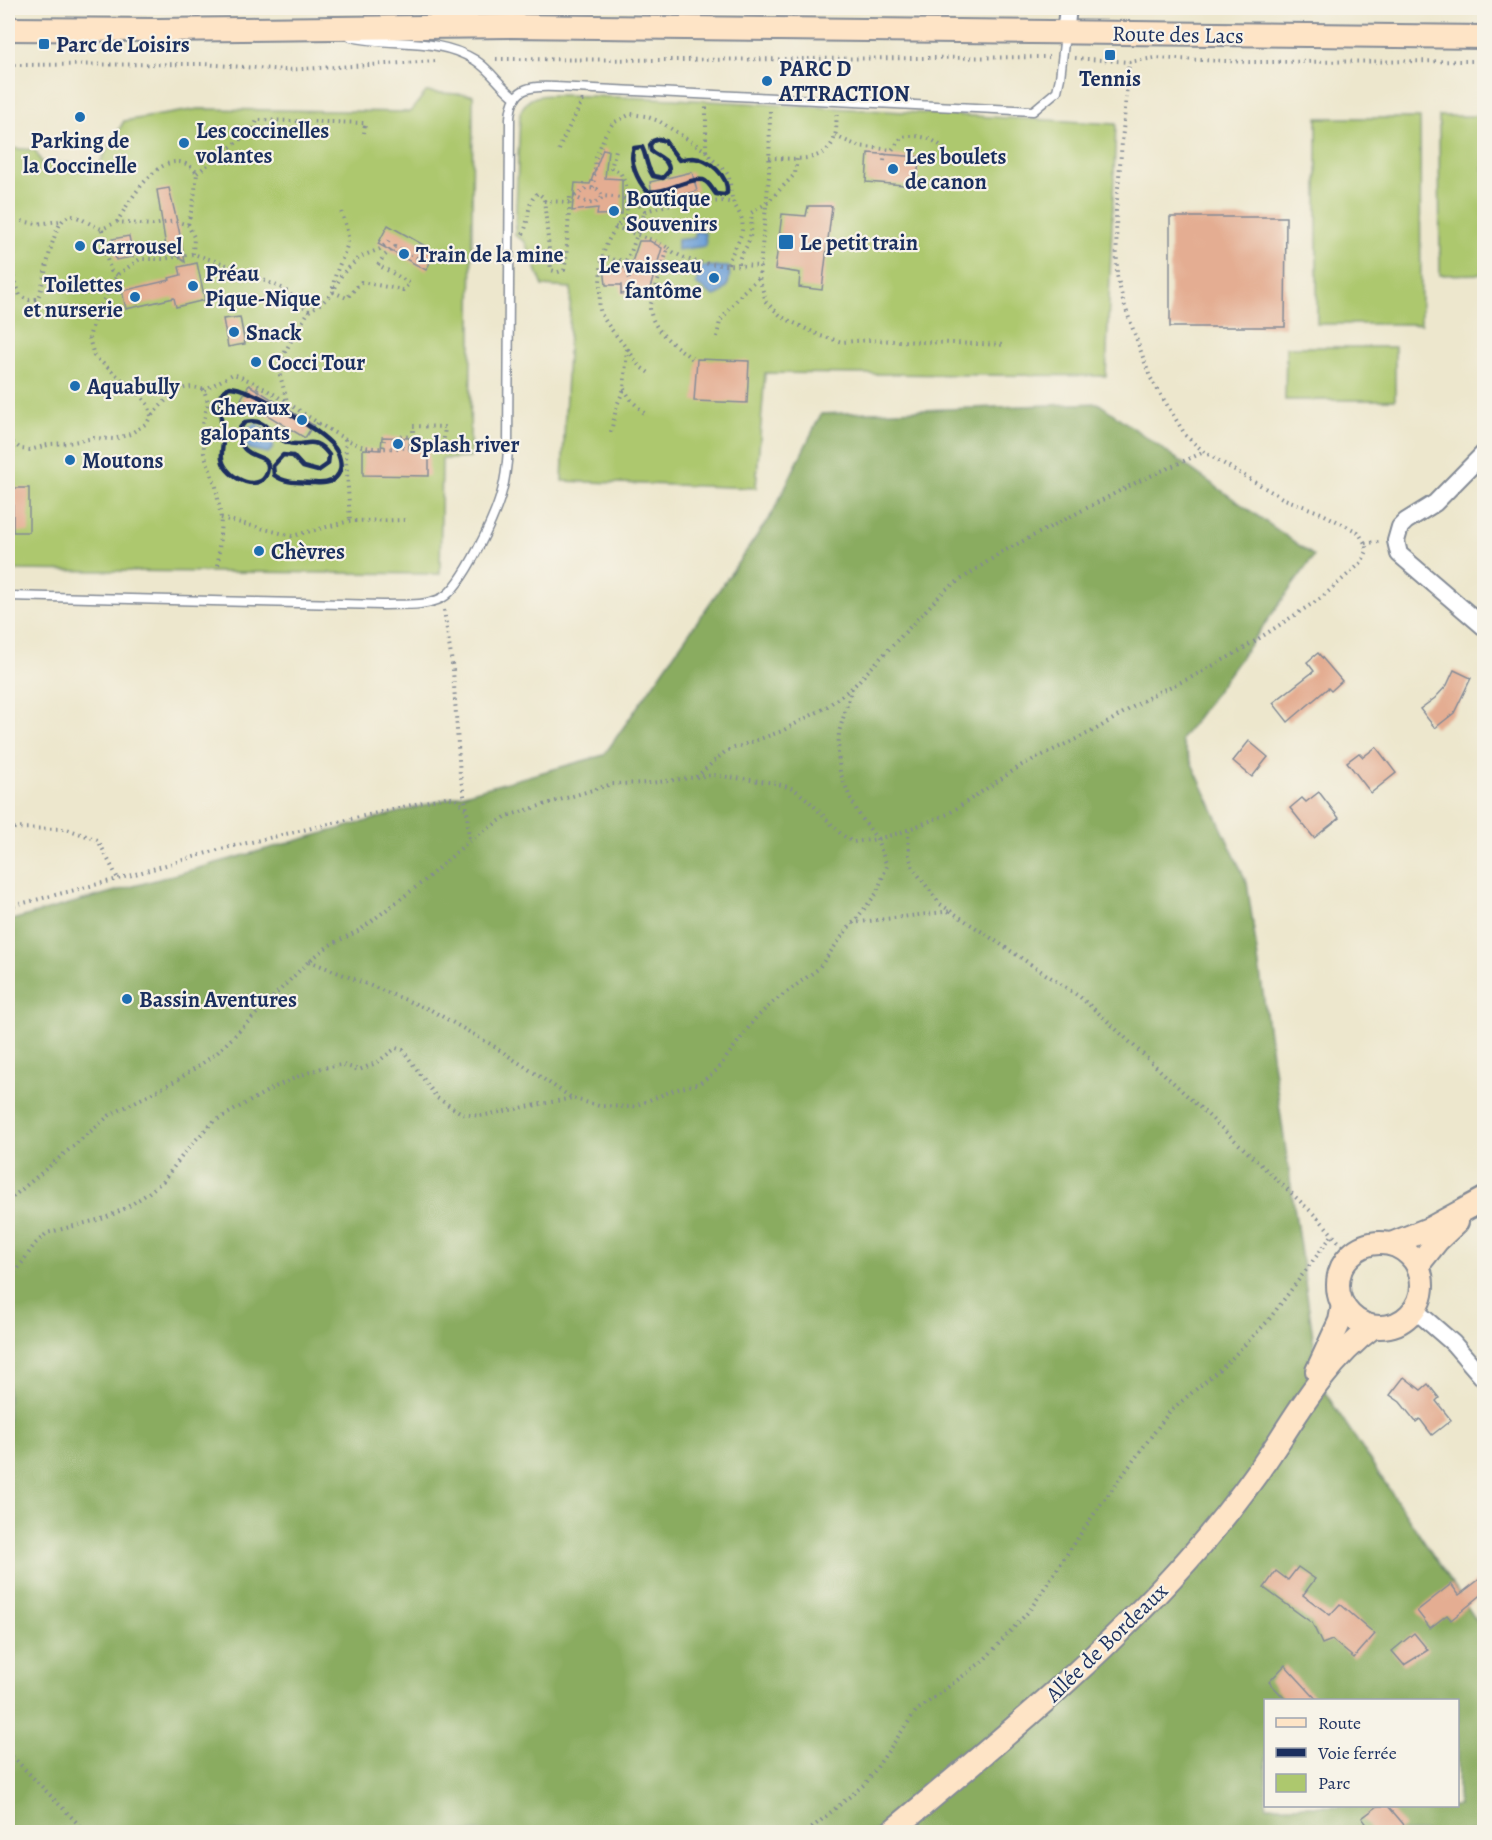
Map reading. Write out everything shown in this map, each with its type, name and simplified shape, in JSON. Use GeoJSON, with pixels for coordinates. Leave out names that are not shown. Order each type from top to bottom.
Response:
{"type":"FeatureCollection","features":[{"type":"Feature","properties":{"kind":"main road","name":"Route des Lacs"},"geometry":{"type":"LineString","coordinates":[[8,29],[158,30],[512,26],[1485,38]]}},
{"type":"Feature","properties":{"kind":"main road"},"geometry":{"type":"LineString","coordinates":[[1391,1244],[1408,1253],[1418,1265],[1422,1280],[1421,1295],[1415,1310],[1401,1322],[1387,1327],[1373,1327],[1359,1322],[1348,1312],[1339,1296],[1338,1282],[1341,1269],[1350,1255],[1368,1244],[1391,1244],[1431,1228],[1485,1199]]}},
{"type":"Feature","properties":{"kind":"main road"},"geometry":{"type":"LineString","coordinates":[[1418,1265],[1443,1235],[1485,1199]]}},
{"type":"Feature","properties":{"kind":"main road","name":"Allée de Bordeaux"},"geometry":{"type":"LineString","coordinates":[[1290,1423],[1326,1353],[1340,1321],[1343,1305]]}},
{"type":"Feature","properties":{"kind":"main road","name":"Allée de Bordeaux"},"geometry":{"type":"LineString","coordinates":[[891,1833],[1017,1725],[1152,1600],[1222,1519],[1339,1357],[1373,1327]]}},
{"type":"Feature","properties":{"kind":"street"},"geometry":{"type":"LineString","coordinates":[[1065,33],[1068,8]]}},
{"type":"Feature","properties":{"kind":"street"},"geometry":{"type":"LineString","coordinates":[[1485,453],[1435,503],[1406,521],[1400,527],[1396,541],[1399,554],[1485,627]]}},
{"type":"Feature","properties":{"kind":"street"},"geometry":{"type":"LineString","coordinates":[[1415,1310],[1453,1343],[1485,1379]]}},
{"type":"Feature","properties":{"kind":"lane"},"geometry":{"type":"LineString","coordinates":[[316,28],[370,41],[405,42],[452,49],[477,61],[516,98]]}},
{"type":"Feature","properties":{"kind":"lane"},"geometry":{"type":"LineString","coordinates":[[8,596],[382,605],[420,604],[443,597],[456,585],[478,546],[493,517],[505,479],[508,450],[510,118],[512,104],[516,98],[528,88],[546,87],[1034,111],[1057,91],[1065,33]]}},
{"type":"Feature","properties":{"kind":"path"},"geometry":{"type":"LineString","coordinates":[[477,61],[510,58],[685,60],[1063,57],[1129,62],[1155,58],[1249,62],[1485,61]]}},
{"type":"Feature","properties":{"kind":"path"},"geometry":{"type":"LineString","coordinates":[[8,65],[203,64],[285,70],[438,61]]}},
{"type":"Feature","properties":{"kind":"path"},"geometry":{"type":"LineString","coordinates":[[8,1201],[110,1115],[179,1079],[217,1053],[309,962],[330,945],[360,930],[424,881],[470,841],[507,816],[612,784],[650,783],[713,775],[788,786],[808,800],[846,839],[859,842],[908,830],[948,814],[1022,765],[1095,730],[1155,693],[1190,678],[1238,652],[1321,598],[1364,558],[1367,551],[1358,532],[1321,513],[1282,498],[1204,452],[1186,436],[1150,377],[1123,301],[1117,275],[1116,211],[1129,62]]}},
{"type":"Feature","properties":{"kind":"path"},"geometry":{"type":"LineString","coordinates":[[559,150],[565,132],[572,124],[582,101],[590,101]]}},
{"type":"Feature","properties":{"kind":"path"},"geometry":{"type":"LineString","coordinates":[[696,105],[706,105],[706,151],[708,157],[729,175],[733,203],[742,217],[740,240],[730,255],[728,264]]}},
{"type":"Feature","properties":{"kind":"path"},"geometry":{"type":"LineString","coordinates":[[770,107],[767,203],[759,277],[766,302],[782,317],[821,336],[842,342],[870,340],[1006,345]]}},
{"type":"Feature","properties":{"kind":"path"},"geometry":{"type":"LineString","coordinates":[[769,158],[815,158],[826,150],[836,136],[837,110]]}},
{"type":"Feature","properties":{"kind":"path"},"geometry":{"type":"LineString","coordinates":[[593,188],[596,158],[605,135],[613,123],[631,114],[659,121],[706,151]]}},
{"type":"Feature","properties":{"kind":"path"},"geometry":{"type":"LineString","coordinates":[[193,254],[194,237],[188,225],[197,173],[250,132],[257,120],[365,123],[363,133]]}},
{"type":"Feature","properties":{"kind":"path"},"geometry":{"type":"LineString","coordinates":[[836,136],[858,146],[892,150],[902,137],[915,135],[937,142],[947,152],[945,156],[937,159],[913,160],[911,164]]}},
{"type":"Feature","properties":{"kind":"path"},"geometry":{"type":"LineString","coordinates":[[884,161],[886,149]]}},
{"type":"Feature","properties":{"kind":"path"},"geometry":{"type":"LineString","coordinates":[[616,150],[611,168],[620,172],[627,185],[627,215],[615,227],[605,244],[600,272],[600,306],[602,315],[639,366],[649,373]]}},
{"type":"Feature","properties":{"kind":"path"},"geometry":{"type":"LineString","coordinates":[[739,264],[739,257],[751,234],[751,213],[767,203],[795,174],[797,158]]}},
{"type":"Feature","properties":{"kind":"path"},"geometry":{"type":"LineString","coordinates":[[117,222],[139,186],[163,165],[183,162],[189,164],[197,173]]}},
{"type":"Feature","properties":{"kind":"path"},"geometry":{"type":"LineString","coordinates":[[523,235],[528,224],[530,202],[538,193],[544,201],[551,270],[558,272],[564,270],[570,196],[593,188],[600,191],[603,196]]}},
{"type":"Feature","properties":{"kind":"path"},"geometry":{"type":"LineString","coordinates":[[575,196],[585,203],[596,203],[603,196]]}},
{"type":"Feature","properties":{"kind":"path"},"geometry":{"type":"LineString","coordinates":[[603,196],[627,199],[638,203],[645,211]]}},
{"type":"Feature","properties":{"kind":"path"},"geometry":{"type":"LineString","coordinates":[[645,211],[686,200],[733,203]]}},
{"type":"Feature","properties":{"kind":"path"},"geometry":{"type":"LineString","coordinates":[[544,201],[570,202]]}},
{"type":"Feature","properties":{"kind":"path"},"geometry":{"type":"LineString","coordinates":[[333,292],[334,275],[348,237],[340,208]]}},
{"type":"Feature","properties":{"kind":"path"},"geometry":{"type":"LineString","coordinates":[[630,285],[626,260],[645,211]]}},
{"type":"Feature","properties":{"kind":"path"},"geometry":{"type":"LineString","coordinates":[[8,266],[20,296],[29,300],[37,299],[60,222],[67,216],[73,216],[102,229],[117,222],[153,225],[175,221],[188,225]]}},
{"type":"Feature","properties":{"kind":"path"},"geometry":{"type":"LineString","coordinates":[[22,221],[36,224],[60,222]]}},
{"type":"Feature","properties":{"kind":"path"},"geometry":{"type":"LineString","coordinates":[[615,227],[637,234],[668,248],[677,256],[694,262],[761,266]]}},
{"type":"Feature","properties":{"kind":"path"},"geometry":{"type":"LineString","coordinates":[[102,229],[105,253],[111,272],[117,274]]}},
{"type":"Feature","properties":{"kind":"path"},"geometry":{"type":"LineString","coordinates":[[289,405],[280,375],[284,354],[309,311],[333,292],[342,274],[360,257],[380,249],[389,241]]}},
{"type":"Feature","properties":{"kind":"path"},"geometry":{"type":"LineString","coordinates":[[333,292],[347,298],[361,282],[403,290],[410,283],[378,265],[384,256],[395,247],[425,262],[426,260]]}},
{"type":"Feature","properties":{"kind":"path"},"geometry":{"type":"LineString","coordinates":[[668,248],[650,307],[651,314],[665,337],[694,360]]}},
{"type":"Feature","properties":{"kind":"path"},"geometry":{"type":"LineString","coordinates":[[380,249],[389,253]]}},
{"type":"Feature","properties":{"kind":"path"},"geometry":{"type":"LineString","coordinates":[[151,416],[149,406],[139,394],[94,356],[89,338],[95,316],[117,274],[140,260],[193,254],[234,267],[285,289],[309,311]]}},
{"type":"Feature","properties":{"kind":"path"},"geometry":{"type":"LineString","coordinates":[[603,256],[615,260],[626,260]]}},
{"type":"Feature","properties":{"kind":"path"},"geometry":{"type":"LineString","coordinates":[[717,336],[720,321],[742,292],[759,277]]}},
{"type":"Feature","properties":{"kind":"path"},"geometry":{"type":"LineString","coordinates":[[611,432],[617,405],[624,389],[627,349]]}},
{"type":"Feature","properties":{"kind":"path"},"geometry":{"type":"LineString","coordinates":[[8,439],[21,449],[30,450],[51,444],[94,438],[114,439],[130,434],[147,423],[151,416],[176,392],[186,386],[204,390],[233,374],[259,386],[362,447],[443,446],[445,427],[413,426],[413,437],[397,436],[396,439]]}},
{"type":"Feature","properties":{"kind":"path"},"geometry":{"type":"LineString","coordinates":[[254,394],[259,386]]}},
{"type":"Feature","properties":{"kind":"path"},"geometry":{"type":"LineString","coordinates":[[624,389],[644,413]]}},
{"type":"Feature","properties":{"kind":"path"},"geometry":{"type":"LineString","coordinates":[[204,390],[208,402],[203,424],[204,453],[216,487],[221,518],[218,568]]}},
{"type":"Feature","properties":{"kind":"path"},"geometry":{"type":"LineString","coordinates":[[303,423],[304,421],[315,427],[318,423]]}},
{"type":"Feature","properties":{"kind":"path"},"geometry":{"type":"LineString","coordinates":[[345,439],[350,521]]}},
{"type":"Feature","properties":{"kind":"path"},"geometry":{"type":"LineString","coordinates":[[383,447],[384,440]]}},
{"type":"Feature","properties":{"kind":"path"},"geometry":{"type":"LineString","coordinates":[[696,777],[726,751],[802,723],[825,708],[853,687],[945,590],[1002,552],[1137,482],[1204,452]]}},
{"type":"Feature","properties":{"kind":"path"},"geometry":{"type":"LineString","coordinates":[[221,518],[292,536],[350,521],[408,520]]}},
{"type":"Feature","properties":{"kind":"path"},"geometry":{"type":"LineString","coordinates":[[443,597],[454,681],[460,775],[470,841]]}},
{"type":"Feature","properties":{"kind":"path"},"geometry":{"type":"LineString","coordinates":[[309,962],[431,1010],[492,1045],[572,1098],[599,1106],[632,1107],[674,1090],[700,1083],[717,1070],[743,1034],[772,1003],[818,969],[876,894],[887,866],[876,839],[849,795],[840,772],[839,732],[853,687]]}},
{"type":"Feature","properties":{"kind":"path"},"geometry":{"type":"LineString","coordinates":[[8,907],[118,879],[221,849],[446,796],[456,799],[467,810]]}},
{"type":"Feature","properties":{"kind":"path"},"geometry":{"type":"LineString","coordinates":[[8,828],[67,829],[98,840],[118,879]]}},
{"type":"Feature","properties":{"kind":"path"},"geometry":{"type":"LineString","coordinates":[[908,830],[909,855],[913,868],[940,904],[1080,997],[1333,1234],[1350,1255]]}},
{"type":"Feature","properties":{"kind":"path"},"geometry":{"type":"LineString","coordinates":[[852,923],[952,911]]}},
{"type":"Feature","properties":{"kind":"path"},"geometry":{"type":"LineString","coordinates":[[8,1283],[35,1244],[47,1233],[95,1221],[126,1208],[163,1180],[189,1147],[213,1122],[273,1088],[322,1068],[343,1065],[359,1070],[376,1063],[396,1048],[403,1050],[437,1098],[463,1114],[480,1116],[572,1098]]}},
{"type":"Feature","properties":{"kind":"path"},"geometry":{"type":"LineString","coordinates":[[807,1833],[867,1783],[916,1711],[983,1661],[1029,1611],[1096,1511],[1170,1411],[1225,1365],[1267,1322],[1333,1234]]}},
{"type":"Feature","properties":{"kind":"path"},"geometry":{"type":"LineString","coordinates":[[8,1752],[86,1833]]}},
{"type":"Feature","properties":{"kind":"green space"},"geometry":{"type":"Polygon","coordinates":[[[426,92],[473,95],[470,458],[442,459],[440,574],[8,570],[8,148],[35,150],[42,163],[99,164],[124,121],[198,109],[410,112],[426,92]]]}},
{"type":"Feature","properties":{"kind":"green space"},"geometry":{"type":"Polygon","coordinates":[[[537,96],[675,99],[1116,124],[1106,376],[765,373],[756,488],[562,481],[571,288],[543,286],[525,242],[515,235],[520,113],[527,102],[537,96]]]}},
{"type":"Feature","properties":{"kind":"green space"},"geometry":{"type":"Polygon","coordinates":[[[1439,116],[1484,116],[1484,274],[1440,275],[1439,116]]]}},
{"type":"Feature","properties":{"kind":"green space"},"geometry":{"type":"Polygon","coordinates":[[[1317,118],[1420,118],[1421,324],[1317,324],[1317,118]]]}},
{"type":"Feature","properties":{"kind":"green space"},"geometry":{"type":"Polygon","coordinates":[[[1286,347],[1395,347],[1395,400],[1285,400],[1286,347]]]}},
{"type":"Feature","properties":{"kind":"green space"},"geometry":{"type":"Polygon","coordinates":[[[1098,403],[1314,556],[1181,740],[1247,883],[1320,1385],[1484,1632],[1484,1832],[8,1832],[8,921],[604,755],[772,514],[821,414],[1098,403]]]}},
{"type":"Feature","properties":{"kind":"water"},"geometry":{"type":"Polygon","coordinates":[[[695,231],[705,233],[706,246],[677,250],[677,240],[695,238],[695,231]]]}},
{"type":"Feature","properties":{"kind":"water","name":"Le vaisseau fantôme"},"geometry":{"type":"Polygon","coordinates":[[[701,266],[729,267],[729,281],[723,292],[714,296],[696,284],[701,266]]]}},
{"type":"Feature","properties":{"kind":"water"},"geometry":{"type":"Polygon","coordinates":[[[256,424],[266,431],[274,447],[268,453],[250,449],[242,441],[246,430],[256,424]]]}},
{"type":"Feature","properties":{"kind":"building"},"geometry":{"type":"Polygon","coordinates":[[[603,149],[608,150],[605,178],[622,179],[622,214],[597,215],[598,208],[572,211],[575,183],[590,184],[603,149]]]}},
{"type":"Feature","properties":{"kind":"building","name":"Les boulets de canon"},"geometry":{"type":"Polygon","coordinates":[[[868,153],[919,157],[917,186],[866,182],[868,153]]]}},
{"type":"Feature","properties":{"kind":"building"},"geometry":{"type":"Polygon","coordinates":[[[692,172],[697,191],[653,202],[650,182],[692,172]]]}},
{"type":"Feature","properties":{"kind":"building"},"geometry":{"type":"Polygon","coordinates":[[[169,188],[185,262],[166,247],[157,190],[169,188]]]}},
{"type":"Feature","properties":{"kind":"building"},"geometry":{"type":"Polygon","coordinates":[[[808,206],[832,206],[822,290],[799,287],[800,273],[775,269],[782,214],[806,216],[808,206]]]}},
{"type":"Feature","properties":{"kind":"building"},"geometry":{"type":"Polygon","coordinates":[[[1170,217],[1286,217],[1285,327],[1170,327],[1170,217]]]}},
{"type":"Feature","properties":{"kind":"building"},"geometry":{"type":"Polygon","coordinates":[[[388,225],[436,252],[426,270],[378,244],[388,225]]]}},
{"type":"Feature","properties":{"kind":"building"},"geometry":{"type":"Polygon","coordinates":[[[129,236],[133,257],[116,260],[112,239],[129,236]]]}},
{"type":"Feature","properties":{"kind":"building"},"geometry":{"type":"Polygon","coordinates":[[[639,241],[650,241],[662,248],[649,292],[621,294],[621,285],[606,285],[604,267],[630,268],[639,241]]]}},
{"type":"Feature","properties":{"kind":"building"},"geometry":{"type":"Polygon","coordinates":[[[197,263],[205,300],[176,307],[174,298],[126,309],[122,291],[170,280],[169,278],[181,275],[179,267],[197,263]]]}},
{"type":"Feature","properties":{"kind":"building","name":"Snack"},"geometry":{"type":"Polygon","coordinates":[[[240,317],[245,344],[228,347],[223,319],[240,317]]]}},
{"type":"Feature","properties":{"kind":"building"},"geometry":{"type":"Polygon","coordinates":[[[697,359],[749,361],[747,403],[694,401],[697,359]]]}},
{"type":"Feature","properties":{"kind":"building"},"geometry":{"type":"Polygon","coordinates":[[[249,385],[313,425],[305,438],[241,399],[249,385]]]}},
{"type":"Feature","properties":{"kind":"building"},"geometry":{"type":"Polygon","coordinates":[[[382,437],[410,438],[409,450],[429,450],[429,476],[363,475],[363,449],[381,450],[382,437]]]}},
{"type":"Feature","properties":{"kind":"building"},"geometry":{"type":"Polygon","coordinates":[[[13,488],[29,488],[29,532],[13,532],[13,488]]]}},
{"type":"Feature","properties":{"kind":"building"},"geometry":{"type":"Polygon","coordinates":[[[1318,653],[1342,681],[1331,691],[1328,688],[1288,722],[1273,703],[1314,671],[1307,662],[1318,653]]]}},
{"type":"Feature","properties":{"kind":"building"},"geometry":{"type":"Polygon","coordinates":[[[1454,670],[1471,678],[1454,713],[1435,728],[1420,709],[1447,685],[1454,670]]]}},
{"type":"Feature","properties":{"kind":"building"},"geometry":{"type":"Polygon","coordinates":[[[1249,741],[1268,757],[1252,777],[1233,761],[1249,741]]]}},
{"type":"Feature","properties":{"kind":"building"},"geometry":{"type":"Polygon","coordinates":[[[1376,747],[1396,773],[1371,793],[1347,762],[1359,753],[1363,757],[1376,747]]]}},
{"type":"Feature","properties":{"kind":"building"},"geometry":{"type":"Polygon","coordinates":[[[1319,792],[1339,818],[1314,838],[1290,808],[1302,798],[1306,802],[1319,792]]]}},
{"type":"Feature","properties":{"kind":"building"},"geometry":{"type":"Polygon","coordinates":[[[1404,1377],[1421,1390],[1428,1384],[1439,1398],[1436,1401],[1451,1420],[1432,1435],[1420,1419],[1416,1422],[1400,1402],[1390,1395],[1404,1377]]]}},
{"type":"Feature","properties":{"kind":"building"},"geometry":{"type":"Polygon","coordinates":[[[1298,1567],[1315,1579],[1303,1595],[1330,1615],[1340,1604],[1375,1634],[1354,1658],[1332,1640],[1322,1644],[1312,1623],[1264,1588],[1276,1571],[1288,1580],[1298,1567]]]}},
{"type":"Feature","properties":{"kind":"building"},"geometry":{"type":"Polygon","coordinates":[[[1485,1575],[1485,1592],[1451,1620],[1447,1615],[1430,1628],[1417,1611],[1451,1584],[1459,1595],[1485,1575]]]}},
{"type":"Feature","properties":{"kind":"building"},"geometry":{"type":"Polygon","coordinates":[[[1414,1633],[1428,1650],[1404,1665],[1392,1651],[1414,1633]]]}},
{"type":"Feature","properties":{"kind":"building"},"geometry":{"type":"Polygon","coordinates":[[[1285,1665],[1316,1699],[1285,1699],[1269,1682],[1285,1665]]]}},
{"type":"Feature","properties":{"kind":"building"},"geometry":{"type":"Polygon","coordinates":[[[1377,1807],[1389,1807],[1405,1826],[1396,1833],[1373,1833],[1362,1818],[1377,1807]]]}},
{"type":"Feature","properties":{"kind":"railway"},"geometry":{"type":"LineString","coordinates":[[659,139],[665,141],[679,160],[699,159],[717,169],[725,180],[727,193],[716,194],[703,180],[691,181],[661,191],[647,191],[635,171],[632,153],[634,148],[642,147],[653,176],[663,178],[669,171],[667,164],[651,151],[650,145],[659,139]]}},
{"type":"Feature","properties":{"kind":"railway"},"geometry":{"type":"LineString","coordinates":[[229,387],[252,394],[315,430],[336,450],[341,466],[337,476],[328,482],[318,483],[288,481],[274,475],[273,466],[283,455],[293,456],[303,467],[318,471],[328,464],[329,455],[318,444],[286,442],[263,424],[253,421],[245,422],[240,428],[240,439],[248,452],[264,459],[267,463],[265,477],[253,483],[245,482],[230,473],[222,459],[220,406],[221,394],[229,387]]}},
{"type":"Feature","properties":{"kind":"place","name":"Parc de Loisirs"},"geometry":{"type":"Point","coordinates":[44,44]}},
{"type":"Feature","properties":{"kind":"place","name":"Tennis"},"geometry":{"type":"Point","coordinates":[1110,55]}},
{"type":"Feature","properties":{"kind":"place","name":"PARC D ATTRACTION"},"geometry":{"type":"Point","coordinates":[767,81]}},
{"type":"Feature","properties":{"kind":"place","name":"Parking de la Coccinelle"},"geometry":{"type":"Point","coordinates":[80,117]}},
{"type":"Feature","properties":{"kind":"place","name":"Les coccinelles volantes"},"geometry":{"type":"Point","coordinates":[184,143]}},
{"type":"Feature","properties":{"kind":"place","name":"Les boulets de canon"},"geometry":{"type":"Point","coordinates":[893,169]}},
{"type":"Feature","properties":{"kind":"place","name":"Boutique Souvenirs"},"geometry":{"type":"Point","coordinates":[614,211]}},
{"type":"Feature","properties":{"kind":"place","name":"Le petit train"},"geometry":{"type":"Point","coordinates":[786,242]}},
{"type":"Feature","properties":{"kind":"place","name":"Carrousel"},"geometry":{"type":"Point","coordinates":[80,246]}},
{"type":"Feature","properties":{"kind":"place","name":"Train de la mine"},"geometry":{"type":"Point","coordinates":[404,254]}},
{"type":"Feature","properties":{"kind":"place","name":"Le vaisseau fantôme"},"geometry":{"type":"Point","coordinates":[714,278]}},
{"type":"Feature","properties":{"kind":"place","name":"Préau Pique-Nique"},"geometry":{"type":"Point","coordinates":[193,286]}},
{"type":"Feature","properties":{"kind":"place","name":"Toilettes et nurserie"},"geometry":{"type":"Point","coordinates":[135,297]}},
{"type":"Feature","properties":{"kind":"place","name":"Snack"},"geometry":{"type":"Point","coordinates":[234,332]}},
{"type":"Feature","properties":{"kind":"place","name":"Cocci Tour"},"geometry":{"type":"Point","coordinates":[256,362]}},
{"type":"Feature","properties":{"kind":"place","name":"Aquabully"},"geometry":{"type":"Point","coordinates":[75,386]}},
{"type":"Feature","properties":{"kind":"place","name":"Chevaux galopants"},"geometry":{"type":"Point","coordinates":[302,420]}},
{"type":"Feature","properties":{"kind":"place","name":"Splash river"},"geometry":{"type":"Point","coordinates":[398,444]}},
{"type":"Feature","properties":{"kind":"place","name":"Moutons"},"geometry":{"type":"Point","coordinates":[70,460]}},
{"type":"Feature","properties":{"kind":"place","name":"Chèvres"},"geometry":{"type":"Point","coordinates":[259,551]}},
{"type":"Feature","properties":{"kind":"place","name":"Bassin Aventures"},"geometry":{"type":"Point","coordinates":[127,999]}}]}
